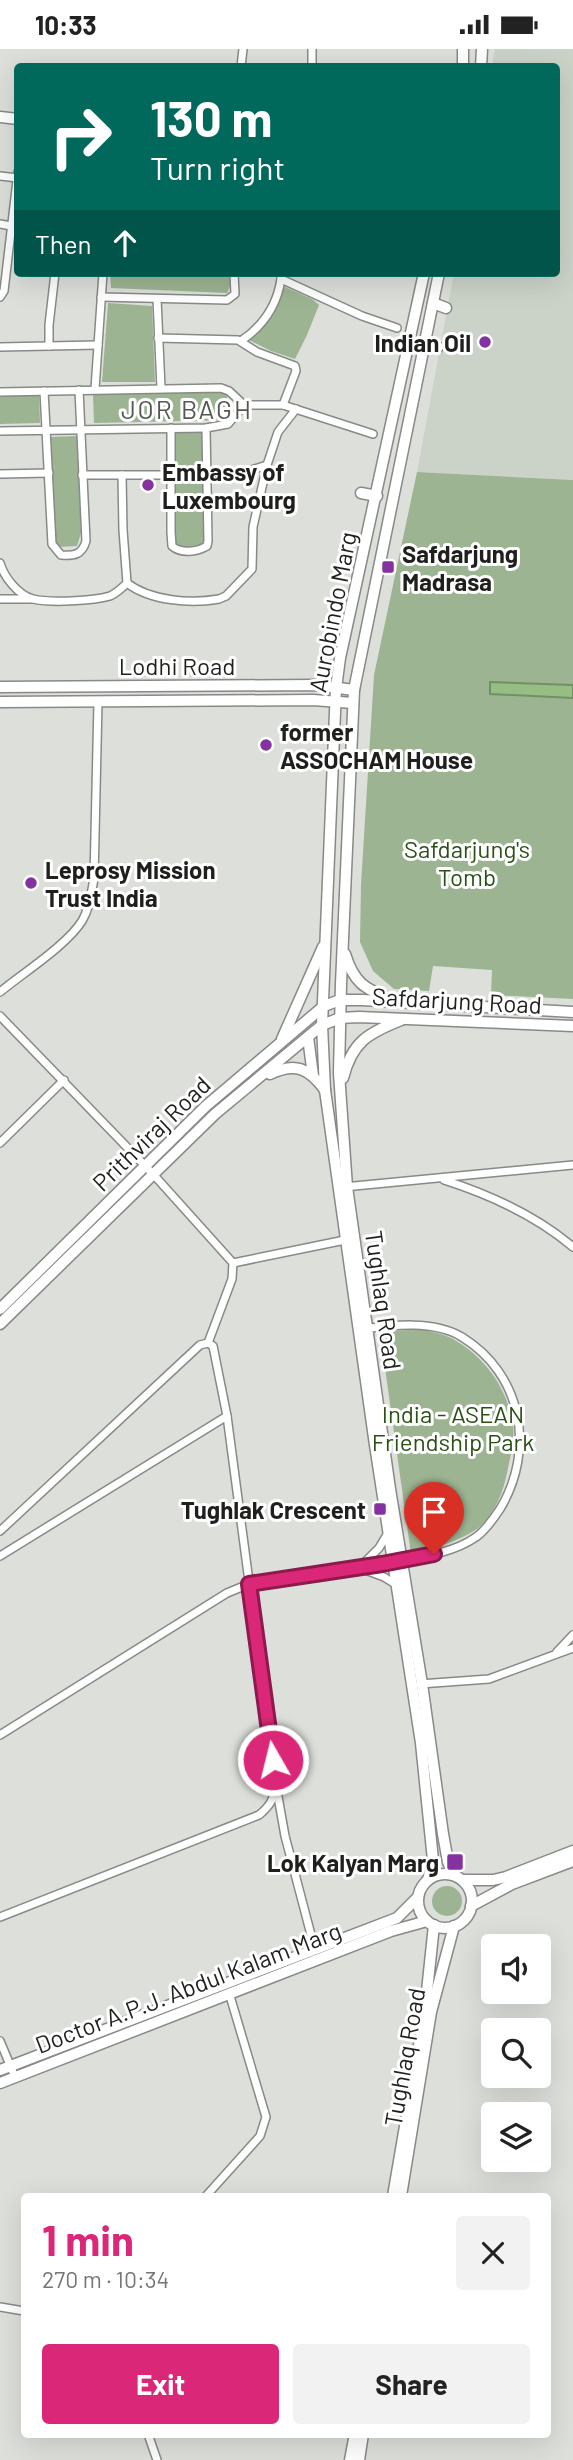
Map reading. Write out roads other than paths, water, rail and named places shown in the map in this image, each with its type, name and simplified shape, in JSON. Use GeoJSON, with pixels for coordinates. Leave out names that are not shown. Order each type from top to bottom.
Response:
{"type":"FeatureCollection","features":[{"type":"Feature","properties":{"kind":"main road","name":"Aurobindo Marg"},"geometry":{"type":"LineString","coordinates":[[322,1025],[336,688],[340,659],[423,277]]}},
{"type":"Feature","properties":{"kind":"main road","name":"Aurobindo Marg"},"geometry":{"type":"LineString","coordinates":[[340,1018],[354,690],[438,277]]}},
{"type":"Feature","properties":{"kind":"main road"},"geometry":{"type":"LineString","coordinates":[[433,303],[446,308]]}},
{"type":"Feature","properties":{"kind":"main road"},"geometry":{"type":"LineString","coordinates":[[424,346],[438,347]]}},
{"type":"Feature","properties":{"kind":"main road"},"geometry":{"type":"LineString","coordinates":[[362,493],[377,496]]}},
{"type":"Feature","properties":{"kind":"main road","name":"Lodhi Road"},"geometry":{"type":"LineString","coordinates":[[0,687],[315,685],[354,690]]}},
{"type":"Feature","properties":{"kind":"main road","name":"Lodhi Road"},"geometry":{"type":"LineString","coordinates":[[0,702],[313,700],[353,703]]}},
{"type":"Feature","properties":{"kind":"main road"},"geometry":{"type":"LineString","coordinates":[[280,1042],[325,941]]}},
{"type":"Feature","properties":{"kind":"main road"},"geometry":{"type":"LineString","coordinates":[[343,946],[348,965],[357,981],[397,1002]]}},
{"type":"Feature","properties":{"kind":"main road","name":"Prithviraj Road"},"geometry":{"type":"LineString","coordinates":[[0,1324],[150,1170],[206,1106],[324,1006],[341,1000]]}},
{"type":"Feature","properties":{"kind":"main road","name":"Safdarjung Road"},"geometry":{"type":"LineString","coordinates":[[341,1000],[573,1012]]}},
{"type":"Feature","properties":{"kind":"main road"},"geometry":{"type":"LineString","coordinates":[[487,1023],[488,1007]]}},
{"type":"Feature","properties":{"kind":"main road"},"geometry":{"type":"LineString","coordinates":[[322,1025],[340,1018]]}},
{"type":"Feature","properties":{"kind":"main road","name":"Safdarjung Road"},"geometry":{"type":"LineString","coordinates":[[340,1018],[573,1026]]}},
{"type":"Feature","properties":{"kind":"main road","name":"Tughlaq Road"},"geometry":{"type":"LineString","coordinates":[[340,1018],[345,1240],[363,1329],[389,1532],[398,1561],[397,1585],[417,1685],[432,1835],[433,1860],[428,1880]]}},
{"type":"Feature","properties":{"kind":"main road"},"geometry":{"type":"LineString","coordinates":[[340,1091],[347,1063],[360,1042],[379,1029],[404,1019]]}},
{"type":"Feature","properties":{"kind":"main road","name":"Prithviraj Road"},"geometry":{"type":"LineString","coordinates":[[0,1309],[150,1170],[322,1025]]}},
{"type":"Feature","properties":{"kind":"main road","name":"Tughlaq Road"},"geometry":{"type":"LineString","coordinates":[[322,1025],[326,1090],[417,1685],[448,1862],[459,1878]]}},
{"type":"Feature","properties":{"kind":"main road"},"geometry":{"type":"LineString","coordinates":[[309,1037],[313,1076]]}},
{"type":"Feature","properties":{"kind":"main road"},"geometry":{"type":"LineString","coordinates":[[260,1079],[294,1066],[313,1076],[326,1090]]}},
{"type":"Feature","properties":{"kind":"main road"},"geometry":{"type":"LineString","coordinates":[[389,1926],[418,1897],[428,1880],[439,1875],[493,1880],[573,1851]]}},
{"type":"Feature","properties":{"kind":"main road"},"geometry":{"type":"LineString","coordinates":[[471,1906],[512,1884],[573,1861]]}},
{"type":"Feature","properties":{"kind":"main road"},"geometry":{"type":"LineString","coordinates":[[389,1926],[430,1923],[444,1927],[454,1926],[463,1920],[471,1906],[471,1894],[459,1878]]}},
{"type":"Feature","properties":{"kind":"main road"},"geometry":{"type":"LineString","coordinates":[[418,1897],[420,1910],[430,1923]]}},
{"type":"Feature","properties":{"kind":"main road","name":"Tughlaq Road"},"geometry":{"type":"LineString","coordinates":[[394,2193],[425,2010],[430,1923]]}},
{"type":"Feature","properties":{"kind":"main road","name":"Doctor A.P.J. Abdul Kalam Marg"},"geometry":{"type":"LineString","coordinates":[[5,2068],[315,1950],[389,1926]]}},
{"type":"Feature","properties":{"kind":"main road","name":"Doctor A.P.J. Abdul Kalam Marg"},"geometry":{"type":"LineString","coordinates":[[0,2083],[70,2054],[230,1996],[389,1926]]}},
{"type":"Feature","properties":{"kind":"main road","name":"Tughlaq Road"},"geometry":{"type":"LineString","coordinates":[[401,2193],[431,2012],[454,1926]]}},
{"type":"Feature","properties":{"kind":"main road"},"geometry":{"type":"LineString","coordinates":[[350,2460],[354,2438]]}},
{"type":"Feature","properties":{"kind":"main road"},"geometry":{"type":"LineString","coordinates":[[359,2460],[362,2438]]}},
{"type":"Feature","properties":{"kind":"street"},"geometry":{"type":"LineString","coordinates":[[0,297],[4,291],[14,201]]}},
{"type":"Feature","properties":{"kind":"street"},"geometry":{"type":"LineString","coordinates":[[0,224],[11,226]]}},
{"type":"Feature","properties":{"kind":"street"},"geometry":{"type":"LineString","coordinates":[[48,346],[55,277]]}},
{"type":"Feature","properties":{"kind":"street"},"geometry":{"type":"LineString","coordinates":[[95,390],[102,277]]}},
{"type":"Feature","properties":{"kind":"street"},"geometry":{"type":"LineString","coordinates":[[100,297],[232,299],[236,288],[235,277]]}},
{"type":"Feature","properties":{"kind":"street"},"geometry":{"type":"LineString","coordinates":[[241,341],[265,319],[279,295],[281,277]]}},
{"type":"Feature","properties":{"kind":"street"},"geometry":{"type":"LineString","coordinates":[[283,277],[362,316],[397,328]]}},
{"type":"Feature","properties":{"kind":"street"},"geometry":{"type":"LineString","coordinates":[[157,299],[160,389]]}},
{"type":"Feature","properties":{"kind":"street"},"geometry":{"type":"LineString","coordinates":[[158,338],[241,341],[254,351],[295,366],[296,372],[283,405]]}},
{"type":"Feature","properties":{"kind":"street"},"geometry":{"type":"LineString","coordinates":[[0,347],[98,345]]}},
{"type":"Feature","properties":{"kind":"street"},"geometry":{"type":"LineString","coordinates":[[0,392],[221,388],[229,391],[244,405],[283,405],[373,434]]}},
{"type":"Feature","properties":{"kind":"street"},"geometry":{"type":"LineString","coordinates":[[44,391],[51,544],[61,555],[70,556],[78,554],[86,541],[79,390]]}},
{"type":"Feature","properties":{"kind":"street"},"geometry":{"type":"LineString","coordinates":[[0,431],[206,428],[228,424],[244,405]]}},
{"type":"Feature","properties":{"kind":"street"},"geometry":{"type":"LineString","coordinates":[[122,475],[127,583],[156,598],[211,601],[226,596],[251,569],[253,527],[267,465],[278,432],[296,409]]}},
{"type":"Feature","properties":{"kind":"street"},"geometry":{"type":"LineString","coordinates":[[171,428],[172,546],[181,551],[197,551],[206,546],[208,541],[206,428]]}},
{"type":"Feature","properties":{"kind":"street"},"geometry":{"type":"LineString","coordinates":[[207,473],[245,472],[267,465]]}},
{"type":"Feature","properties":{"kind":"street"},"geometry":{"type":"LineString","coordinates":[[0,474],[49,473]]}},
{"type":"Feature","properties":{"kind":"street"},"geometry":{"type":"LineString","coordinates":[[82,475],[171,475]]}},
{"type":"Feature","properties":{"kind":"street"},"geometry":{"type":"LineString","coordinates":[[1,569],[21,593],[31,599]]}},
{"type":"Feature","properties":{"kind":"street"},"geometry":{"type":"LineString","coordinates":[[0,599],[96,599],[117,592],[127,583]]}},
{"type":"Feature","properties":{"kind":"street"},"geometry":{"type":"LineString","coordinates":[[0,992],[68,937],[82,920],[90,902],[94,879],[98,702]]}},
{"type":"Feature","properties":{"kind":"street"},"geometry":{"type":"LineString","coordinates":[[0,1016],[150,1170],[233,1263],[232,1279],[208,1343]]}},
{"type":"Feature","properties":{"kind":"street"},"geometry":{"type":"LineString","coordinates":[[0,1143],[64,1080]]}},
{"type":"Feature","properties":{"kind":"street"},"geometry":{"type":"LineString","coordinates":[[342,1187],[573,1165]]}},
{"type":"Feature","properties":{"kind":"street"},"geometry":{"type":"LineString","coordinates":[[441,1179],[514,1207],[547,1226],[573,1247]]}},
{"type":"Feature","properties":{"kind":"street"},"geometry":{"type":"LineString","coordinates":[[233,1263],[345,1240]]}},
{"type":"Feature","properties":{"kind":"street"},"geometry":{"type":"LineString","coordinates":[[0,1735],[227,1593],[249,1584],[448,1551],[478,1537],[510,1492],[517,1464],[519,1435],[516,1409],[508,1385],[493,1363],[462,1337],[444,1329],[423,1326],[363,1329]]}},
{"type":"Feature","properties":{"kind":"street"},"geometry":{"type":"LineString","coordinates":[[208,1343],[215,1351],[226,1416],[276,1785],[285,1836],[315,1950]]}},
{"type":"Feature","properties":{"kind":"street"},"geometry":{"type":"LineString","coordinates":[[0,1531],[200,1345],[208,1343]]}},
{"type":"Feature","properties":{"kind":"street"},"geometry":{"type":"LineString","coordinates":[[0,1556],[226,1416]]}},
{"type":"Feature","properties":{"kind":"street"},"geometry":{"type":"LineString","coordinates":[[359,1567],[379,1548],[389,1532]]}},
{"type":"Feature","properties":{"kind":"street"},"geometry":{"type":"LineString","coordinates":[[359,1567],[397,1585]]}},
{"type":"Feature","properties":{"kind":"street"},"geometry":{"type":"LineString","coordinates":[[557,1653],[573,1635]]}},
{"type":"Feature","properties":{"kind":"street"},"geometry":{"type":"LineString","coordinates":[[417,1685],[489,1679],[573,1648]]}},
{"type":"Feature","properties":{"kind":"street"},"geometry":{"type":"LineString","coordinates":[[0,1917],[259,1815],[274,1798],[276,1785]]}},
{"type":"Feature","properties":{"kind":"street"},"geometry":{"type":"LineString","coordinates":[[209,2193],[260,2136],[266,2117],[230,1996]]}},
{"type":"Feature","properties":{"kind":"street"},"geometry":{"type":"LineString","coordinates":[[0,2041],[5,2068],[15,2077]]}},
{"type":"Feature","properties":{"kind":"street"},"geometry":{"type":"LineString","coordinates":[[0,2307],[21,2310]]}},
{"type":"Feature","properties":{"kind":"street"},"geometry":{"type":"LineString","coordinates":[[149,2438],[157,2460]]}},
{"type":"Feature","properties":{"kind":"place","name":"Indian Oil"},"geometry":{"type":"Point","coordinates":[485,342]}},
{"type":"Feature","properties":{"kind":"place","name":"Embassy of Luxembourg"},"geometry":{"type":"Point","coordinates":[148,485]}},
{"type":"Feature","properties":{"kind":"place","name":"Safdarjung Madrasa"},"geometry":{"type":"Point","coordinates":[388,567]}},
{"type":"Feature","properties":{"kind":"place","name":"former ASSOCHAM House"},"geometry":{"type":"Point","coordinates":[266,745]}},
{"type":"Feature","properties":{"kind":"place","name":"Leprosy Mission Trust India"},"geometry":{"type":"Point","coordinates":[31,883]}},
{"type":"Feature","properties":{"kind":"place","name":"Tughlak Crescent"},"geometry":{"type":"Point","coordinates":[380,1509]}},
{"type":"Feature","properties":{"kind":"place","name":"Lok Kalyan Marg"},"geometry":{"type":"Point","coordinates":[455,1862]}},
{"type":"Feature","properties":{"kind":"district","name":"JOR BAGH"},"geometry":{"type":"Point","coordinates":[187,408]}},
{"type":"Feature","properties":{"kind":"park label","name":"Safdarjung's Tomb"},"geometry":{"type":"Point","coordinates":[467,862]}},
{"type":"Feature","properties":{"kind":"park label","name":"India - ASEAN Friendship Park"},"geometry":{"type":"Point","coordinates":[453,1427]}}]}
